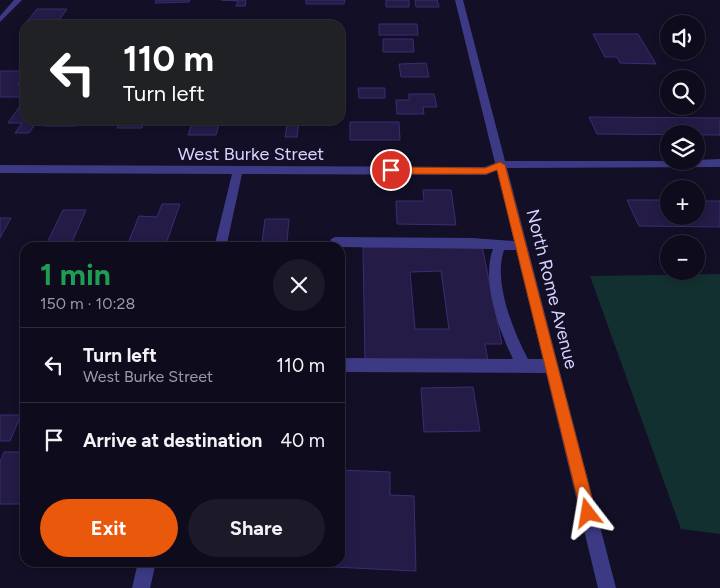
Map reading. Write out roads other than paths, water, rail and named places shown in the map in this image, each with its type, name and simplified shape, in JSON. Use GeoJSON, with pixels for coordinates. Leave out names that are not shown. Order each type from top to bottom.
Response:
{"type":"FeatureCollection","features":[{"type":"Feature","properties":{"kind":"street"},"geometry":{"type":"LineString","coordinates":[[0,20],[18,0]]}},
{"type":"Feature","properties":{"kind":"street","name":"North Rome Avenue"},"geometry":{"type":"LineString","coordinates":[[459,0],[607,588]]}},
{"type":"Feature","properties":{"kind":"street","name":"West Burke Street"},"geometry":{"type":"LineString","coordinates":[[0,169],[486,171],[500,165],[720,164]]}},
{"type":"Feature","properties":{"kind":"street"},"geometry":{"type":"LineString","coordinates":[[221,242],[238,170]]}},
{"type":"Feature","properties":{"kind":"street"},"geometry":{"type":"LineString","coordinates":[[345,242],[522,246]]}},
{"type":"Feature","properties":{"kind":"street"},"geometry":{"type":"LineString","coordinates":[[500,245],[494,274],[508,335],[524,366]]}},
{"type":"Feature","properties":{"kind":"street"},"geometry":{"type":"LineString","coordinates":[[345,364],[552,366]]}},
{"type":"Feature","properties":{"kind":"street"},"geometry":{"type":"LineString","coordinates":[[142,588],[146,567]]}}]}
